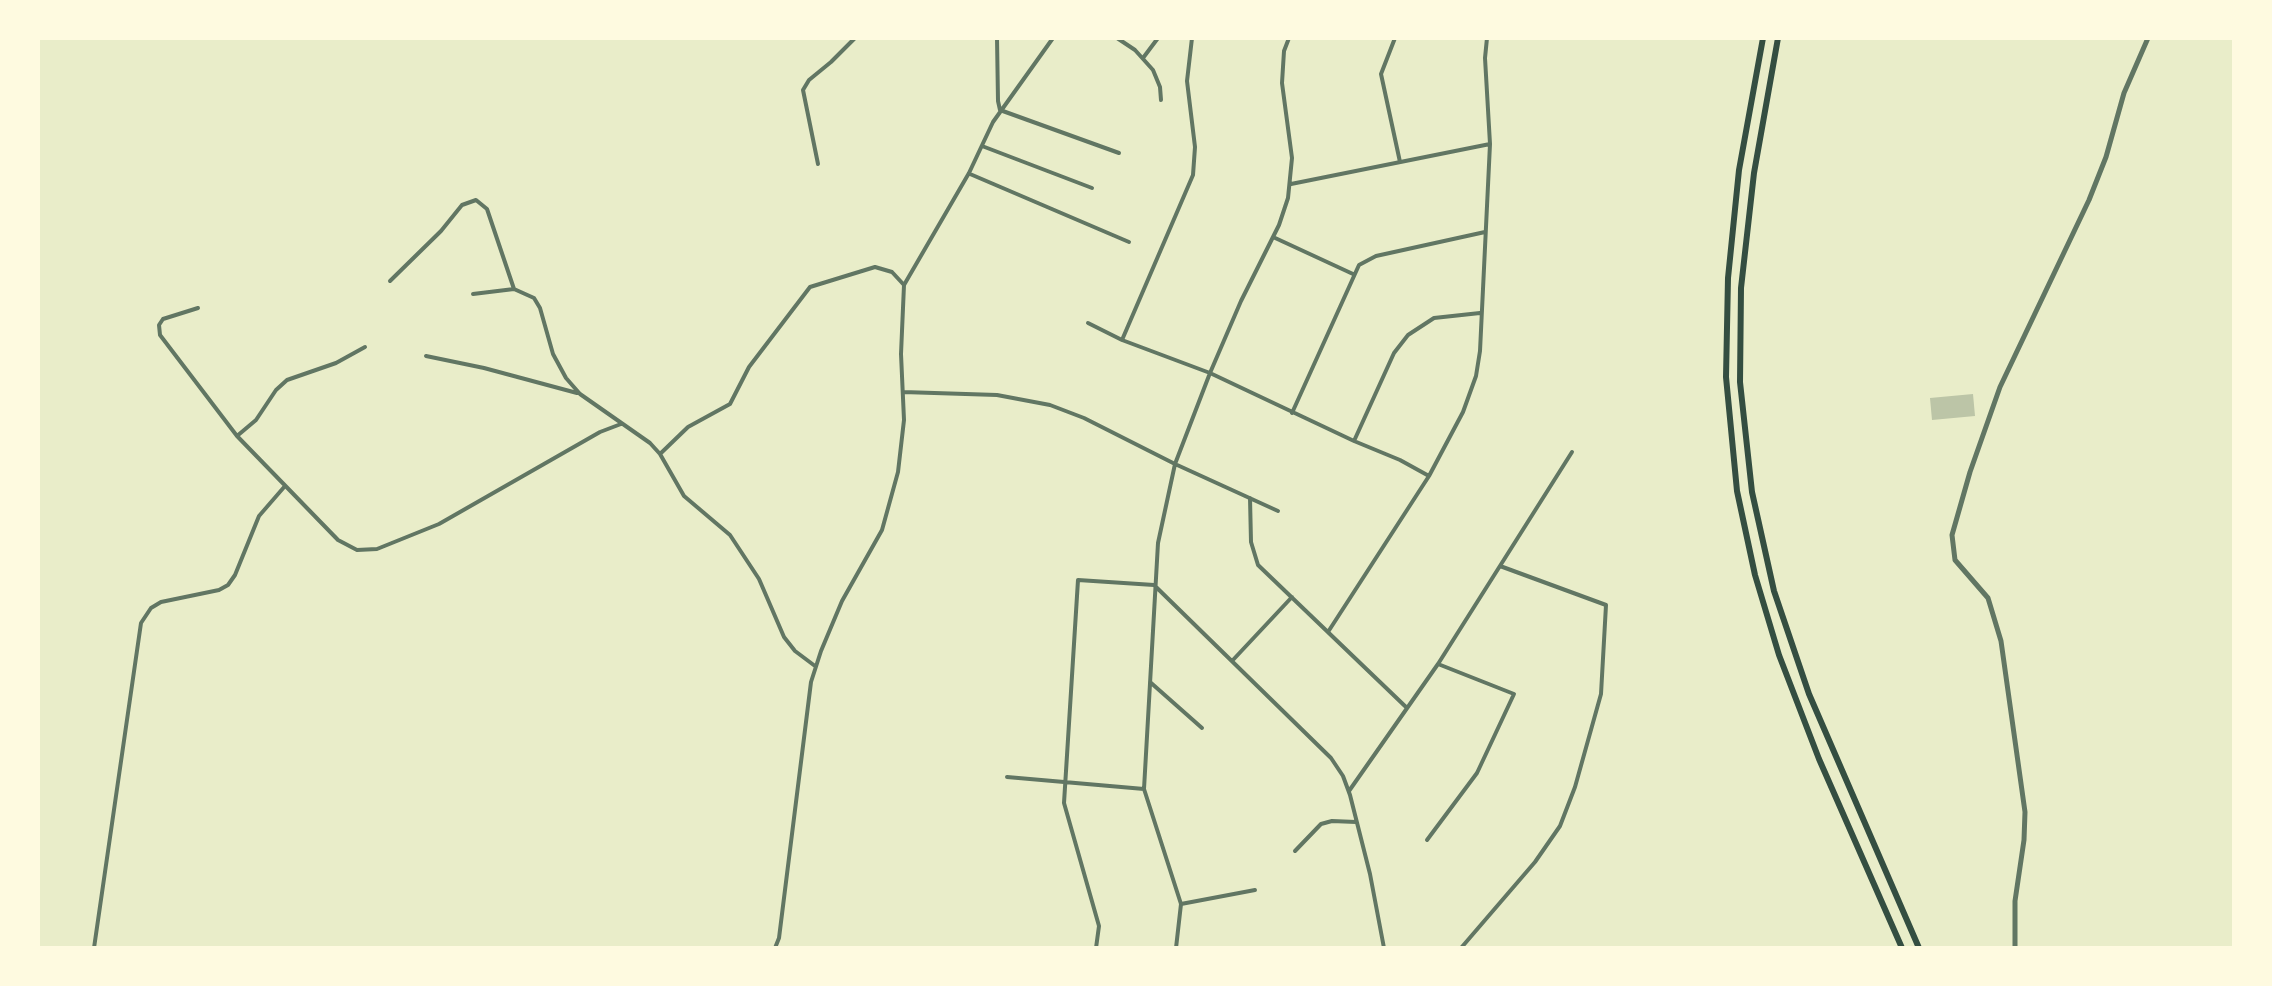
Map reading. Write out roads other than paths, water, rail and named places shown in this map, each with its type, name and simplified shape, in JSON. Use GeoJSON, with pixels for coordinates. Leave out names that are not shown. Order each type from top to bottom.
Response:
{"type":"FeatureCollection","features":[{"type":"Feature","properties":{"kind":"highway"},"geometry":{"type":"LineString","coordinates":[[1763,38],[1739,170],[1728,278],[1726,388],[1737,491],[1755,575],[1784,667],[1819,759],[1902,948]]}},
{"type":"Feature","properties":{"kind":"highway"},"geometry":{"type":"LineString","coordinates":[[1778,38],[1752,186],[1741,288],[1740,382],[1752,492],[1774,591],[1805,682],[1836,762],[1919,948]]}},
{"type":"Feature","properties":{"kind":"street"},"geometry":{"type":"LineString","coordinates":[[818,164],[803,90],[809,80],[855,38]]}},
{"type":"Feature","properties":{"kind":"street"},"geometry":{"type":"LineString","coordinates":[[997,38],[998,101],[1002,111],[1119,153]]}},
{"type":"Feature","properties":{"kind":"street"},"geometry":{"type":"LineString","coordinates":[[775,948],[779,938],[808,699],[815,666],[842,601],[882,530],[901,452],[904,285],[1002,111],[1053,38]]}},
{"type":"Feature","properties":{"kind":"street"},"geometry":{"type":"LineString","coordinates":[[1117,38],[1135,50],[1159,80],[1161,100]]}},
{"type":"Feature","properties":{"kind":"street"},"geometry":{"type":"LineString","coordinates":[[1143,58],[1158,38]]}},
{"type":"Feature","properties":{"kind":"street"},"geometry":{"type":"LineString","coordinates":[[1122,340],[1193,175],[1195,147],[1187,68],[1192,38]]}},
{"type":"Feature","properties":{"kind":"street"},"geometry":{"type":"LineString","coordinates":[[1176,948],[1181,904],[1144,789],[1154,585],[1163,516],[1175,464],[1241,301],[1284,212],[1291,184],[1291,145],[1282,83],[1284,51],[1289,38]]}},
{"type":"Feature","properties":{"kind":"street"},"geometry":{"type":"LineString","coordinates":[[1395,38],[1381,74],[1400,162]]}},
{"type":"Feature","properties":{"kind":"street"},"geometry":{"type":"LineString","coordinates":[[1328,632],[1429,476],[1473,388],[1480,351],[1490,144],[1485,58],[1487,38]]}},
{"type":"Feature","properties":{"kind":"street"},"geometry":{"type":"LineString","coordinates":[[2015,948],[2015,901],[2025,812],[2001,641],[1988,598],[1955,560],[1952,535],[2000,387],[2098,180],[2124,93],[2148,38]]}},
{"type":"Feature","properties":{"kind":"street"},"geometry":{"type":"LineString","coordinates":[[1291,184],[1490,144]]}},
{"type":"Feature","properties":{"kind":"street"},"geometry":{"type":"LineString","coordinates":[[981,146],[1092,188]]}},
{"type":"Feature","properties":{"kind":"street"},"geometry":{"type":"LineString","coordinates":[[969,173],[1129,242]]}},
{"type":"Feature","properties":{"kind":"street"},"geometry":{"type":"LineString","coordinates":[[390,281],[441,231],[462,205],[476,200],[485,205],[489,213],[514,289]]}},
{"type":"Feature","properties":{"kind":"street"},"geometry":{"type":"LineString","coordinates":[[1292,413],[1353,274],[1364,261],[1485,232]]}},
{"type":"Feature","properties":{"kind":"street"},"geometry":{"type":"LineString","coordinates":[[1273,237],[1353,274]]}},
{"type":"Feature","properties":{"kind":"street"},"geometry":{"type":"LineString","coordinates":[[660,454],[688,427],[730,404],[749,367],[810,287],[875,267],[892,272],[904,285]]}},
{"type":"Feature","properties":{"kind":"street"},"geometry":{"type":"LineString","coordinates":[[473,294],[514,289],[529,294],[537,301],[557,363],[580,394],[650,443],[660,454],[684,496],[734,540],[759,579],[784,637],[795,651],[815,666]]}},
{"type":"Feature","properties":{"kind":"street"},"geometry":{"type":"LineString","coordinates":[[198,308],[163,319],[159,332],[237,436],[344,544],[357,550],[377,549],[439,524],[600,432],[621,424]]}},
{"type":"Feature","properties":{"kind":"street"},"geometry":{"type":"LineString","coordinates":[[1354,441],[1394,353],[1408,335],[1434,318],[1481,313]]}},
{"type":"Feature","properties":{"kind":"street"},"geometry":{"type":"LineString","coordinates":[[1088,323],[1122,340],[1210,373],[1429,476]]}},
{"type":"Feature","properties":{"kind":"street"},"geometry":{"type":"LineString","coordinates":[[237,436],[256,420],[276,390],[287,380],[336,363],[365,347]]}},
{"type":"Feature","properties":{"kind":"street"},"geometry":{"type":"LineString","coordinates":[[426,356],[580,394]]}},
{"type":"Feature","properties":{"kind":"street"},"geometry":{"type":"LineString","coordinates":[[903,392],[997,395],[1041,403],[1084,418],[1278,511]]}},
{"type":"Feature","properties":{"kind":"street"},"geometry":{"type":"LineString","coordinates":[[1349,791],[1438,664],[1572,452]]}},
{"type":"Feature","properties":{"kind":"street"},"geometry":{"type":"LineString","coordinates":[[94,948],[144,617],[161,602],[219,590],[228,585],[259,516],[285,486]]}},
{"type":"Feature","properties":{"kind":"street"},"geometry":{"type":"LineString","coordinates":[[1250,498],[1251,542],[1258,565],[1407,708]]}},
{"type":"Feature","properties":{"kind":"street"},"geometry":{"type":"LineString","coordinates":[[1461,948],[1535,862],[1560,826],[1575,787],[1601,694],[1606,605],[1500,566]]}},
{"type":"Feature","properties":{"kind":"street"},"geometry":{"type":"LineString","coordinates":[[1096,948],[1099,926],[1064,803],[1078,580],[1154,585],[1331,758],[1349,791],[1384,948]]}},
{"type":"Feature","properties":{"kind":"street"},"geometry":{"type":"LineString","coordinates":[[1232,661],[1292,597]]}},
{"type":"Feature","properties":{"kind":"street"},"geometry":{"type":"LineString","coordinates":[[1427,840],[1477,773],[1514,694],[1438,664]]}},
{"type":"Feature","properties":{"kind":"street"},"geometry":{"type":"LineString","coordinates":[[1150,682],[1202,728]]}},
{"type":"Feature","properties":{"kind":"street"},"geometry":{"type":"LineString","coordinates":[[1007,777],[1144,789]]}},
{"type":"Feature","properties":{"kind":"street"},"geometry":{"type":"LineString","coordinates":[[1295,851],[1321,824],[1338,820],[1357,822]]}},
{"type":"Feature","properties":{"kind":"street"},"geometry":{"type":"LineString","coordinates":[[1181,904],[1255,890]]}}]}
